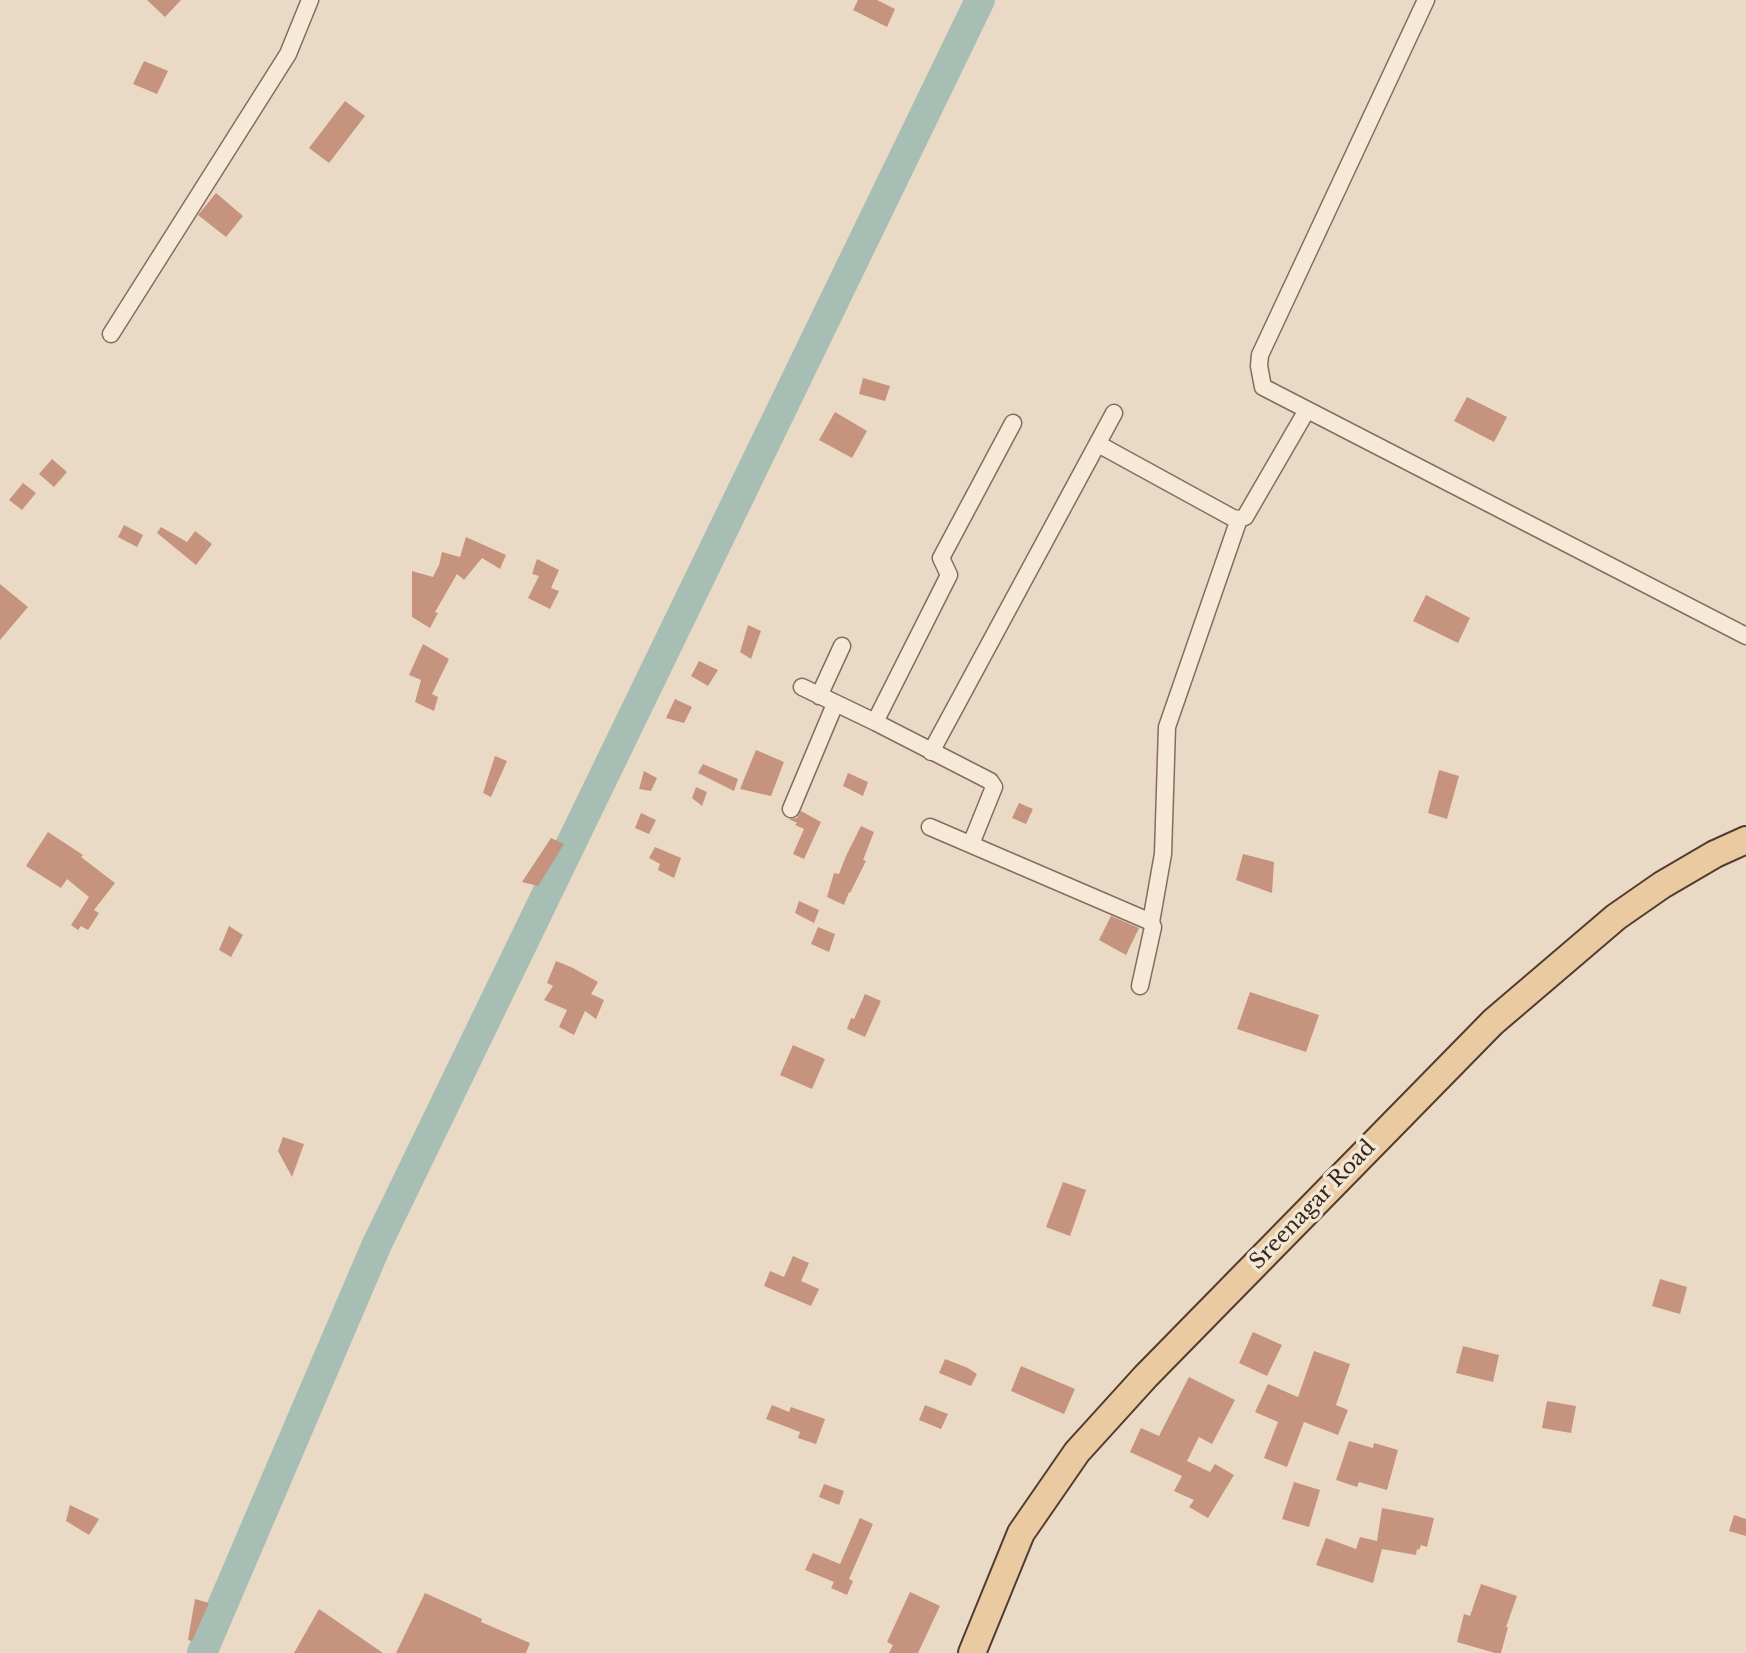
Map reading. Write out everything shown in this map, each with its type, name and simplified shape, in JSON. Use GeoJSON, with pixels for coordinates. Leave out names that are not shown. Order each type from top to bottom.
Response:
{"type":"FeatureCollection","features":[{"type":"Feature","properties":{"kind":"main road","name":"Sreenagar Road"},"geometry":{"type":"LineString","coordinates":[[972,1653],[1021,1533],[1077,1452],[1146,1376],[1493,1022],[1616,917],[1744,834]]}},
{"type":"Feature","properties":{"kind":"street"},"geometry":{"type":"LineString","coordinates":[[111,334],[288,54],[310,0]]}},
{"type":"Feature","properties":{"kind":"street"},"geometry":{"type":"LineString","coordinates":[[1426,0],[1260,355],[1263,387],[1746,636]]}},
{"type":"Feature","properties":{"kind":"street"},"geometry":{"type":"LineString","coordinates":[[1098,444],[1239,519],[1245,517],[1307,410]]}},
{"type":"Feature","properties":{"kind":"street"},"geometry":{"type":"LineString","coordinates":[[931,752],[1114,413]]}},
{"type":"Feature","properties":{"kind":"street"},"geometry":{"type":"LineString","coordinates":[[875,722],[948,575],[941,558],[1013,423]]}},
{"type":"Feature","properties":{"kind":"street"},"geometry":{"type":"LineString","coordinates":[[1140,986],[1153,927],[1151,922],[1163,854],[1167,727],[1239,519]]}},
{"type":"Feature","properties":{"kind":"street"},"geometry":{"type":"LineString","coordinates":[[819,696],[842,646]]}},
{"type":"Feature","properties":{"kind":"street"},"geometry":{"type":"LineString","coordinates":[[802,687],[990,781],[994,788],[971,844]]}},
{"type":"Feature","properties":{"kind":"street"},"geometry":{"type":"LineString","coordinates":[[791,810],[835,704]]}},
{"type":"Feature","properties":{"kind":"street"},"geometry":{"type":"LineString","coordinates":[[930,827],[1151,922]]}},
{"type":"Feature","properties":{"kind":"building"},"geometry":{"type":"Polygon","coordinates":[[[147,0],[181,0],[165,17],[147,0]]]}},
{"type":"Feature","properties":{"kind":"building"},"geometry":{"type":"Polygon","coordinates":[[[858,0],[877,0],[895,9],[887,27],[853,10],[858,0]]]}},
{"type":"Feature","properties":{"kind":"building"},"geometry":{"type":"Polygon","coordinates":[[[144,61],[168,71],[157,94],[133,84],[144,61]]]}},
{"type":"Feature","properties":{"kind":"building"},"geometry":{"type":"Polygon","coordinates":[[[345,101],[365,116],[329,163],[309,148],[345,101]]]}},
{"type":"Feature","properties":{"kind":"building"},"geometry":{"type":"Polygon","coordinates":[[[216,193],[243,216],[226,237],[198,215],[216,193]]]}},
{"type":"Feature","properties":{"kind":"building"},"geometry":{"type":"Polygon","coordinates":[[[863,378],[890,386],[885,401],[859,394],[863,378]]]}},
{"type":"Feature","properties":{"kind":"building"},"geometry":{"type":"Polygon","coordinates":[[[1467,397],[1507,417],[1494,442],[1454,421],[1467,397]]]}},
{"type":"Feature","properties":{"kind":"building"},"geometry":{"type":"Polygon","coordinates":[[[835,412],[867,431],[852,458],[819,440],[835,412]]]}},
{"type":"Feature","properties":{"kind":"building"},"geometry":{"type":"Polygon","coordinates":[[[52,459],[67,472],[54,487],[39,474],[52,459]]]}},
{"type":"Feature","properties":{"kind":"building"},"geometry":{"type":"Polygon","coordinates":[[[23,483],[36,493],[22,510],[9,500],[23,483]]]}},
{"type":"Feature","properties":{"kind":"building"},"geometry":{"type":"Polygon","coordinates":[[[124,525],[143,535],[137,547],[118,537],[124,525]]]}},
{"type":"Feature","properties":{"kind":"building"},"geometry":{"type":"Polygon","coordinates":[[[161,527],[187,542],[195,531],[212,544],[196,565],[157,533],[161,527]]]}},
{"type":"Feature","properties":{"kind":"building"},"geometry":{"type":"Polygon","coordinates":[[[466,537],[506,555],[500,569],[482,558],[464,580],[457,574],[435,612],[438,613],[430,628],[412,617],[412,571],[433,577],[442,552],[460,557],[466,537]]]}},
{"type":"Feature","properties":{"kind":"building"},"geometry":{"type":"Polygon","coordinates":[[[537,559],[559,570],[551,588],[559,591],[550,609],[528,598],[539,576],[532,574],[537,559]]]}},
{"type":"Feature","properties":{"kind":"building"},"geometry":{"type":"Polygon","coordinates":[[[0,584],[28,607],[0,640],[0,584]]]}},
{"type":"Feature","properties":{"kind":"building"},"geometry":{"type":"Polygon","coordinates":[[[1426,595],[1470,618],[1458,643],[1413,621],[1426,595]]]}},
{"type":"Feature","properties":{"kind":"building"},"geometry":{"type":"Polygon","coordinates":[[[748,625],[761,631],[751,659],[740,652],[748,625]]]}},
{"type":"Feature","properties":{"kind":"building"},"geometry":{"type":"Polygon","coordinates":[[[423,644],[449,659],[432,694],[438,697],[434,711],[415,702],[421,680],[409,675],[423,644]]]}},
{"type":"Feature","properties":{"kind":"building"},"geometry":{"type":"Polygon","coordinates":[[[699,661],[718,670],[708,686],[691,676],[699,661]]]}},
{"type":"Feature","properties":{"kind":"building"},"geometry":{"type":"Polygon","coordinates":[[[675,699],[692,707],[684,723],[666,718],[675,699]]]}},
{"type":"Feature","properties":{"kind":"building"},"geometry":{"type":"Polygon","coordinates":[[[756,750],[784,762],[771,796],[740,789],[756,750]]]}},
{"type":"Feature","properties":{"kind":"building"},"geometry":{"type":"Polygon","coordinates":[[[495,756],[507,761],[491,797],[483,793],[495,756]]]}},
{"type":"Feature","properties":{"kind":"building"},"geometry":{"type":"Polygon","coordinates":[[[703,764],[738,779],[734,791],[698,773],[703,764]]]}},
{"type":"Feature","properties":{"kind":"building"},"geometry":{"type":"Polygon","coordinates":[[[1439,770],[1459,776],[1447,819],[1428,813],[1439,770]]]}},
{"type":"Feature","properties":{"kind":"building"},"geometry":{"type":"Polygon","coordinates":[[[644,771],[657,778],[651,791],[639,789],[644,771]]]}},
{"type":"Feature","properties":{"kind":"building"},"geometry":{"type":"Polygon","coordinates":[[[848,773],[868,782],[863,796],[843,786],[848,773]]]}},
{"type":"Feature","properties":{"kind":"building"},"geometry":{"type":"Polygon","coordinates":[[[696,787],[707,792],[702,806],[692,798],[696,787]]]}},
{"type":"Feature","properties":{"kind":"building"},"geometry":{"type":"Polygon","coordinates":[[[1019,803],[1033,809],[1026,824],[1012,818],[1019,803]]]}},
{"type":"Feature","properties":{"kind":"building"},"geometry":{"type":"Polygon","coordinates":[[[801,811],[821,822],[804,859],[793,854],[804,829],[789,819],[797,818],[801,811]]]}},
{"type":"Feature","properties":{"kind":"building"},"geometry":{"type":"Polygon","coordinates":[[[641,813],[656,820],[649,834],[635,828],[641,813]]]}},
{"type":"Feature","properties":{"kind":"building"},"geometry":{"type":"Polygon","coordinates":[[[861,826],[874,832],[863,860],[866,861],[844,905],[827,897],[834,873],[839,874],[861,826]]]}},
{"type":"Feature","properties":{"kind":"building"},"geometry":{"type":"Polygon","coordinates":[[[48,832],[83,855],[81,857],[115,883],[94,910],[99,913],[88,930],[81,926],[78,930],[71,925],[89,897],[67,879],[61,888],[26,866],[48,832]]]}},
{"type":"Feature","properties":{"kind":"building"},"geometry":{"type":"Polygon","coordinates":[[[551,838],[564,844],[538,886],[522,882],[551,838]]]}},
{"type":"Feature","properties":{"kind":"building"},"geometry":{"type":"Polygon","coordinates":[[[655,847],[681,858],[674,878],[658,870],[660,864],[649,858],[655,847]]]}},
{"type":"Feature","properties":{"kind":"building"},"geometry":{"type":"Polygon","coordinates":[[[1243,854],[1274,862],[1272,893],[1236,880],[1243,854]]]}},
{"type":"Feature","properties":{"kind":"building"},"geometry":{"type":"Polygon","coordinates":[[[799,901],[819,910],[814,923],[795,913],[799,901]]]}},
{"type":"Feature","properties":{"kind":"building"},"geometry":{"type":"Polygon","coordinates":[[[1111,916],[1139,928],[1126,955],[1099,940],[1111,916]]]}},
{"type":"Feature","properties":{"kind":"building"},"geometry":{"type":"Polygon","coordinates":[[[229,926],[243,935],[231,957],[219,950],[229,926]]]}},
{"type":"Feature","properties":{"kind":"building"},"geometry":{"type":"Polygon","coordinates":[[[818,927],[835,934],[829,952],[811,944],[818,927]]]}},
{"type":"Feature","properties":{"kind":"building"},"geometry":{"type":"Polygon","coordinates":[[[556,961],[598,982],[591,994],[604,1000],[596,1019],[585,1011],[574,1035],[559,1027],[567,1010],[544,1000],[553,986],[547,983],[556,961]]]}},
{"type":"Feature","properties":{"kind":"building"},"geometry":{"type":"Polygon","coordinates":[[[1250,992],[1319,1015],[1306,1052],[1237,1029],[1250,992]]]}},
{"type":"Feature","properties":{"kind":"building"},"geometry":{"type":"Polygon","coordinates":[[[865,994],[881,1001],[865,1037],[847,1029],[865,994]]]}},
{"type":"Feature","properties":{"kind":"building"},"geometry":{"type":"Polygon","coordinates":[[[793,1045],[825,1059],[812,1089],[780,1075],[793,1045]]]}},
{"type":"Feature","properties":{"kind":"building"},"geometry":{"type":"Polygon","coordinates":[[[283,1137],[304,1144],[292,1177],[278,1151],[283,1137]]]}},
{"type":"Feature","properties":{"kind":"building"},"geometry":{"type":"Polygon","coordinates":[[[1063,1182],[1086,1190],[1070,1236],[1046,1227],[1063,1182]]]}},
{"type":"Feature","properties":{"kind":"building"},"geometry":{"type":"Polygon","coordinates":[[[793,1256],[809,1263],[801,1281],[819,1289],[811,1306],[764,1286],[770,1271],[784,1277],[793,1256]]]}},
{"type":"Feature","properties":{"kind":"building"},"geometry":{"type":"Polygon","coordinates":[[[1660,1279],[1687,1287],[1680,1314],[1652,1306],[1660,1279]]]}},
{"type":"Feature","properties":{"kind":"building"},"geometry":{"type":"Polygon","coordinates":[[[1253,1332],[1282,1345],[1267,1376],[1239,1363],[1253,1332]]]}},
{"type":"Feature","properties":{"kind":"building"},"geometry":{"type":"Polygon","coordinates":[[[1463,1346],[1499,1355],[1493,1382],[1456,1373],[1463,1346]]]}},
{"type":"Feature","properties":{"kind":"building"},"geometry":{"type":"Polygon","coordinates":[[[1314,1351],[1350,1364],[1336,1405],[1348,1410],[1338,1435],[1304,1422],[1287,1467],[1264,1458],[1278,1422],[1255,1412],[1268,1384],[1298,1397],[1314,1351]]]}},
{"type":"Feature","properties":{"kind":"building"},"geometry":{"type":"Polygon","coordinates":[[[945,1359],[977,1374],[971,1386],[939,1373],[945,1359]]]}},
{"type":"Feature","properties":{"kind":"building"},"geometry":{"type":"Polygon","coordinates":[[[1021,1366],[1075,1389],[1064,1414],[1011,1391],[1021,1366]]]}},
{"type":"Feature","properties":{"kind":"building"},"geometry":{"type":"Polygon","coordinates":[[[1189,1377],[1235,1400],[1212,1444],[1199,1437],[1187,1461],[1210,1472],[1215,1464],[1234,1475],[1208,1518],[1189,1507],[1194,1500],[1174,1491],[1182,1476],[1130,1452],[1141,1428],[1159,1436],[1189,1377]]]}},
{"type":"Feature","properties":{"kind":"building"},"geometry":{"type":"Polygon","coordinates":[[[1547,1401],[1576,1406],[1571,1433],[1542,1428],[1547,1401]]]}},
{"type":"Feature","properties":{"kind":"building"},"geometry":{"type":"Polygon","coordinates":[[[772,1405],[789,1412],[791,1407],[825,1419],[816,1444],[798,1438],[800,1432],[766,1419],[772,1405]]]}},
{"type":"Feature","properties":{"kind":"building"},"geometry":{"type":"Polygon","coordinates":[[[925,1405],[948,1414],[941,1429],[919,1420],[925,1405]]]}},
{"type":"Feature","properties":{"kind":"building"},"geometry":{"type":"Polygon","coordinates":[[[1349,1441],[1373,1448],[1374,1443],[1398,1450],[1387,1490],[1359,1482],[1357,1487],[1336,1480],[1349,1441]]]}},
{"type":"Feature","properties":{"kind":"building"},"geometry":{"type":"Polygon","coordinates":[[[1294,1482],[1320,1490],[1309,1527],[1282,1519],[1294,1482]]]}},
{"type":"Feature","properties":{"kind":"building"},"geometry":{"type":"Polygon","coordinates":[[[824,1484],[844,1491],[839,1505],[819,1497],[824,1484]]]}},
{"type":"Feature","properties":{"kind":"building"},"geometry":{"type":"Polygon","coordinates":[[[70,1505],[99,1519],[89,1535],[66,1521],[70,1505]]]}},
{"type":"Feature","properties":{"kind":"building"},"geometry":{"type":"Polygon","coordinates":[[[1382,1508],[1434,1518],[1427,1547],[1421,1545],[1416,1555],[1382,1549],[1373,1583],[1316,1565],[1326,1538],[1356,1549],[1360,1537],[1377,1541],[1382,1508]]]}},
{"type":"Feature","properties":{"kind":"building"},"geometry":{"type":"Polygon","coordinates":[[[1734,1515],[1746,1519],[1746,1536],[1729,1531],[1734,1515]]]}},
{"type":"Feature","properties":{"kind":"building"},"geometry":{"type":"Polygon","coordinates":[[[860,1518],[873,1524],[849,1579],[853,1581],[847,1595],[831,1588],[834,1582],[805,1570],[813,1553],[840,1564],[860,1518]]]}},
{"type":"Feature","properties":{"kind":"building"},"geometry":{"type":"Polygon","coordinates":[[[1481,1584],[1517,1596],[1506,1627],[1501,1653],[1457,1642],[1464,1614],[1470,1616],[1481,1584]]]}},
{"type":"Feature","properties":{"kind":"building"},"geometry":{"type":"Polygon","coordinates":[[[910,1592],[940,1606],[918,1653],[889,1653],[893,1645],[887,1642],[910,1592]]]}},
{"type":"Feature","properties":{"kind":"building"},"geometry":{"type":"Polygon","coordinates":[[[425,1593],[482,1619],[481,1622],[530,1643],[526,1653],[396,1653],[425,1593]]]}},
{"type":"Feature","properties":{"kind":"building"},"geometry":{"type":"Polygon","coordinates":[[[195,1599],[209,1603],[192,1641],[188,1640],[195,1599]]]}},
{"type":"Feature","properties":{"kind":"building"},"geometry":{"type":"Polygon","coordinates":[[[319,1609],[383,1653],[294,1653],[319,1609]]]}},
{"type":"Feature","properties":{"kind":"waterway"},"geometry":{"type":"LineString","coordinates":[[202,1653],[377,1244],[980,0]]}}]}
